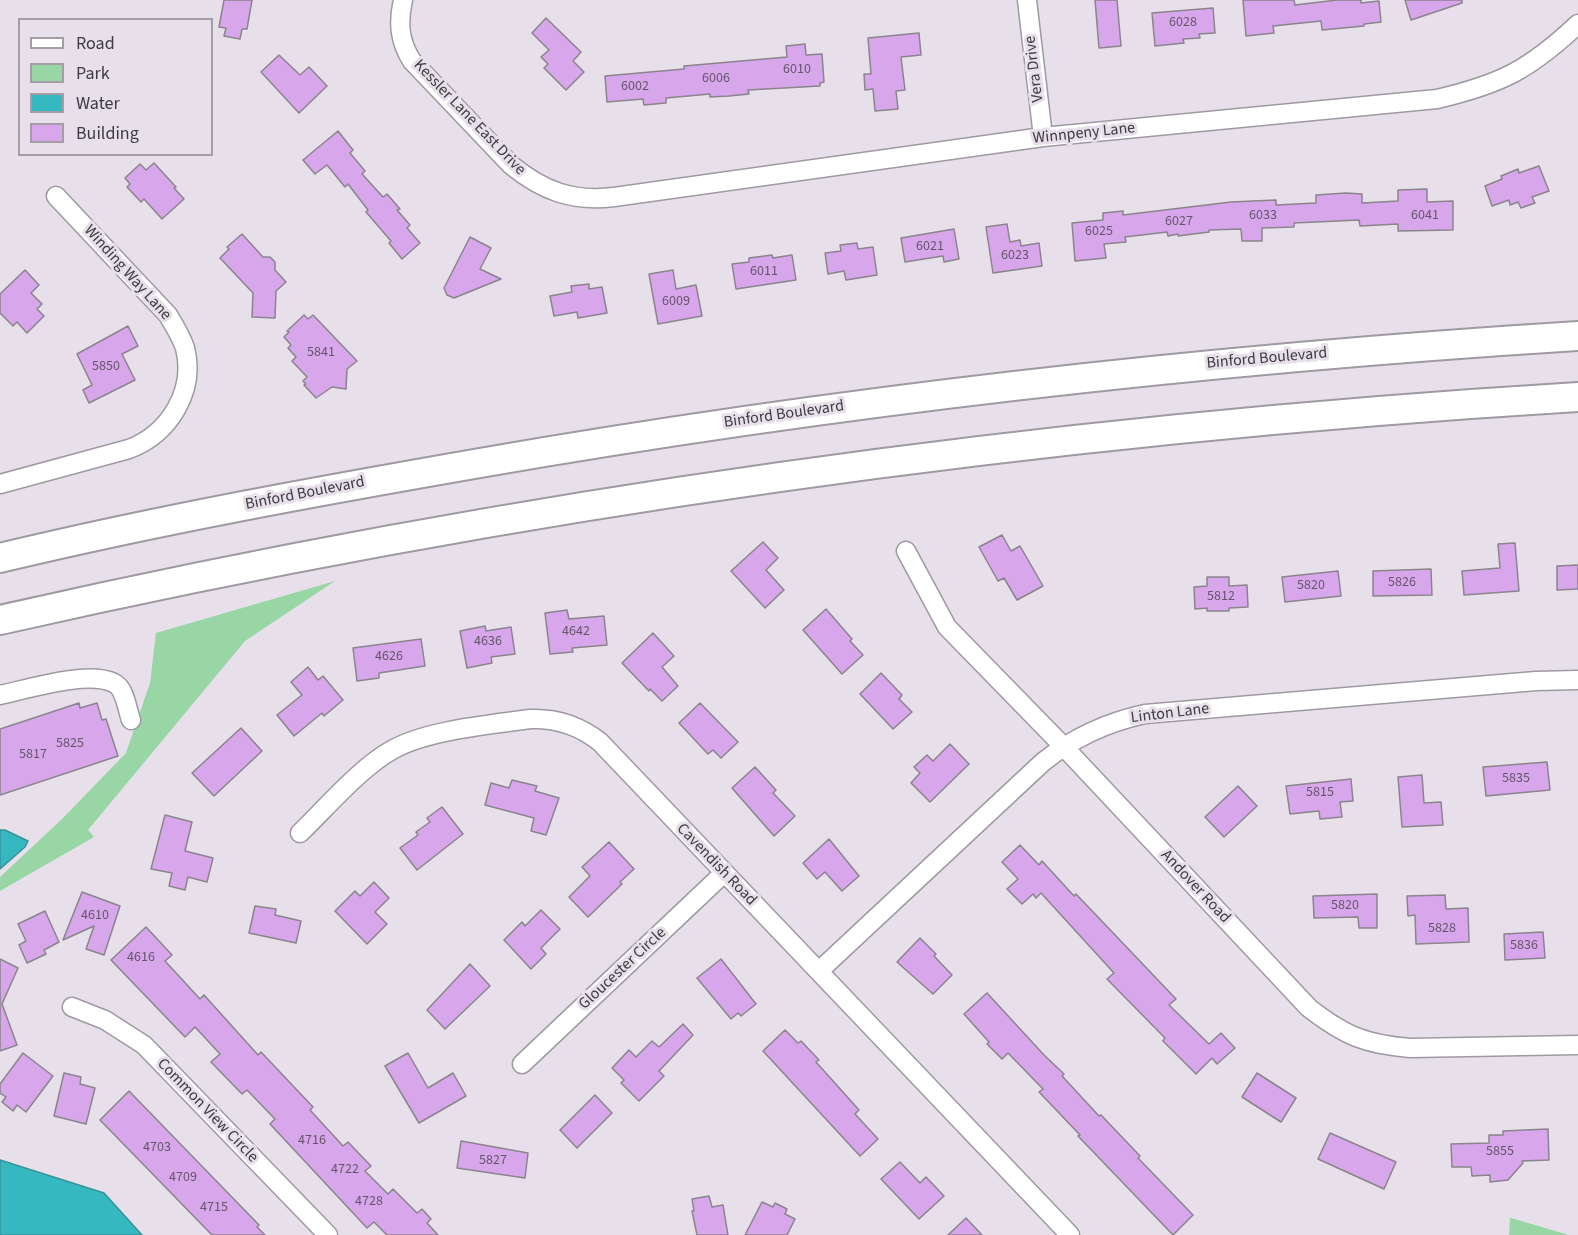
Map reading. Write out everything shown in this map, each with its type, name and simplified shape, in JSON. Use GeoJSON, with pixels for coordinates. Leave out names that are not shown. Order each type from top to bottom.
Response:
{"type":"FeatureCollection","features":[{"type":"Feature","properties":{"kind":"main road","name":"Binford Boulevard"},"geometry":{"type":"LineString","coordinates":[[0,558],[337,488],[574,446],[812,410],[1225,362],[1403,347],[1578,336]]}},
{"type":"Feature","properties":{"kind":"main road"},"geometry":{"type":"LineString","coordinates":[[0,620],[160,585],[392,541],[736,484],[973,453],[1192,428],[1442,406],[1578,397]]}},
{"type":"Feature","properties":{"kind":"street","name":"Vera Drive"},"geometry":{"type":"LineString","coordinates":[[1027,0],[1043,137]]}},
{"type":"Feature","properties":{"kind":"street","name":"Kessler Lane East Drive"},"geometry":{"type":"LineString","coordinates":[[402,7],[399,31],[403,45],[412,60],[511,165],[538,185],[571,196]]}},
{"type":"Feature","properties":{"kind":"street","name":"Winnpeny Lane"},"geometry":{"type":"LineString","coordinates":[[571,196],[614,197],[1043,137],[1454,96],[1494,83],[1517,72],[1552,48],[1578,24]]}},
{"type":"Feature","properties":{"kind":"street","name":"Winding Way Lane"},"geometry":{"type":"LineString","coordinates":[[0,484],[129,449],[145,442],[171,419],[179,405],[184,388],[187,371],[186,353],[177,329],[168,315],[56,196]]}},
{"type":"Feature","properties":{"kind":"street","name":"Andover Road"},"geometry":{"type":"LineString","coordinates":[[906,550],[946,627],[1064,747],[1309,1008],[1329,1024],[1351,1037],[1384,1046],[1410,1048],[1578,1046]]}},
{"type":"Feature","properties":{"kind":"street"},"geometry":{"type":"LineString","coordinates":[[0,695],[81,678],[95,679],[114,683],[122,691],[131,720]]}},
{"type":"Feature","properties":{"kind":"street","name":"Linton Lane"},"geometry":{"type":"LineString","coordinates":[[819,971],[1037,768],[1064,747],[1102,727],[1145,714],[1536,681],[1578,680]]}},
{"type":"Feature","properties":{"kind":"street","name":"Cavendish Road"},"geometry":{"type":"LineString","coordinates":[[300,833],[372,764],[405,743],[428,735],[521,720],[547,719],[572,725],[600,742],[1070,1235]]}},
{"type":"Feature","properties":{"kind":"street","name":"Gloucester Circle"},"geometry":{"type":"LineString","coordinates":[[522,1064],[724,873]]}},
{"type":"Feature","properties":{"kind":"street","name":"Common View Circle"},"geometry":{"type":"LineString","coordinates":[[72,1007],[105,1020],[144,1045],[328,1235]]}},
{"type":"Feature","properties":{"kind":"green space"},"geometry":{"type":"Polygon","coordinates":[[[335,581],[245,641],[88,830],[94,837],[0,891],[0,877],[62,819],[126,753],[150,683],[156,633],[335,581]]]}},
{"type":"Feature","properties":{"kind":"green space"},"geometry":{"type":"Polygon","coordinates":[[[1511,1218],[1569,1235],[1509,1235],[1511,1218]]]}},
{"type":"Feature","properties":{"kind":"water"},"geometry":{"type":"Polygon","coordinates":[[[0,830],[5,830],[28,841],[25,847],[0,869],[0,830]]]}},
{"type":"Feature","properties":{"kind":"water"},"geometry":{"type":"Polygon","coordinates":[[[0,1160],[104,1193],[142,1235],[0,1235],[0,1160]]]}},
{"type":"Feature","properties":{"kind":"building"},"geometry":{"type":"Polygon","coordinates":[[[224,0],[252,0],[247,29],[242,29],[240,39],[224,36],[226,28],[219,27],[224,0]]]}},
{"type":"Feature","properties":{"kind":"building"},"geometry":{"type":"Polygon","coordinates":[[[1095,0],[1117,0],[1121,46],[1099,48],[1095,0]]]}},
{"type":"Feature","properties":{"kind":"building"},"geometry":{"type":"Polygon","coordinates":[[[1243,0],[1294,0],[1295,5],[1337,0],[1361,0],[1361,3],[1379,1],[1381,22],[1322,30],[1321,21],[1273,26],[1274,33],[1246,36],[1243,0]]]}},
{"type":"Feature","properties":{"kind":"building"},"geometry":{"type":"Polygon","coordinates":[[[1405,0],[1462,0],[1462,3],[1411,20],[1405,0]]]}},
{"type":"Feature","properties":{"kind":"building"},"geometry":{"type":"Polygon","coordinates":[[[1213,8],[1215,33],[1199,34],[1200,38],[1183,39],[1184,43],[1155,46],[1152,13],[1213,8]]]}},
{"type":"Feature","properties":{"kind":"building"},"geometry":{"type":"Polygon","coordinates":[[[546,18],[581,52],[573,61],[584,72],[566,90],[544,68],[548,64],[541,57],[549,50],[532,33],[546,18]]]}},
{"type":"Feature","properties":{"kind":"building"},"geometry":{"type":"Polygon","coordinates":[[[919,33],[921,55],[901,57],[905,90],[896,91],[898,109],[875,111],[873,89],[865,90],[864,74],[871,74],[868,38],[919,33]]]}},
{"type":"Feature","properties":{"kind":"building"},"geometry":{"type":"Polygon","coordinates":[[[805,44],[806,55],[822,54],[824,82],[820,83],[820,86],[748,90],[749,94],[729,96],[710,97],[710,94],[666,98],[666,103],[644,105],[643,99],[607,102],[605,76],[787,57],[786,46],[805,44]]]}},
{"type":"Feature","properties":{"kind":"building"},"geometry":{"type":"Polygon","coordinates":[[[279,55],[300,75],[309,67],[327,86],[299,113],[261,72],[279,55]]]}},
{"type":"Feature","properties":{"kind":"building"},"geometry":{"type":"Polygon","coordinates":[[[338,131],[353,150],[350,153],[365,171],[362,174],[383,197],[387,194],[400,209],[397,210],[410,225],[407,228],[420,243],[402,259],[348,184],[345,187],[327,165],[315,174],[303,160],[338,131]]]}},
{"type":"Feature","properties":{"kind":"building"},"geometry":{"type":"Polygon","coordinates":[[[154,163],[184,199],[162,219],[144,199],[141,202],[127,187],[130,184],[125,178],[140,164],[146,170],[154,163]]]}},
{"type":"Feature","properties":{"kind":"building"},"geometry":{"type":"Polygon","coordinates":[[[1539,166],[1549,191],[1532,197],[1535,203],[1521,208],[1518,202],[1510,205],[1509,200],[1492,206],[1485,186],[1518,169],[1519,173],[1539,166]]]}},
{"type":"Feature","properties":{"kind":"building"},"geometry":{"type":"Polygon","coordinates":[[[1427,189],[1427,202],[1453,201],[1453,230],[1398,231],[1398,224],[1360,226],[1359,220],[1294,223],[1294,227],[1262,228],[1262,241],[1242,241],[1241,229],[1209,230],[1209,232],[1178,236],[1178,234],[1168,236],[1167,232],[1125,237],[1126,242],[1104,244],[1106,258],[1075,261],[1072,223],[1103,220],[1103,213],[1123,211],[1123,215],[1231,202],[1276,200],[1276,205],[1316,203],[1316,195],[1346,193],[1362,194],[1362,203],[1398,201],[1398,190],[1427,189]]]}},
{"type":"Feature","properties":{"kind":"building"},"geometry":{"type":"Polygon","coordinates":[[[1007,224],[1010,242],[1020,240],[1021,246],[1039,243],[1042,266],[993,273],[986,227],[1007,224]]]}},
{"type":"Feature","properties":{"kind":"building"},"geometry":{"type":"Polygon","coordinates":[[[954,229],[959,259],[944,262],[943,256],[905,262],[901,238],[954,229]]]}},
{"type":"Feature","properties":{"kind":"building"},"geometry":{"type":"Polygon","coordinates":[[[242,234],[263,257],[270,257],[275,262],[275,270],[286,282],[276,291],[275,318],[252,317],[253,293],[220,258],[229,249],[227,247],[242,234]]]}},
{"type":"Feature","properties":{"kind":"building"},"geometry":{"type":"Polygon","coordinates":[[[470,237],[491,248],[480,269],[501,279],[454,298],[447,295],[444,288],[470,237]]]}},
{"type":"Feature","properties":{"kind":"building"},"geometry":{"type":"Polygon","coordinates":[[[857,243],[858,249],[873,247],[877,275],[846,280],[844,271],[828,274],[825,253],[841,251],[840,245],[857,243]]]}},
{"type":"Feature","properties":{"kind":"building"},"geometry":{"type":"Polygon","coordinates":[[[772,255],[773,258],[792,255],[796,280],[736,289],[732,264],[749,262],[749,258],[772,255]]]}},
{"type":"Feature","properties":{"kind":"building"},"geometry":{"type":"Polygon","coordinates":[[[25,270],[39,285],[31,293],[42,304],[37,309],[44,316],[27,333],[17,322],[13,326],[0,313],[0,294],[25,270]]]}},
{"type":"Feature","properties":{"kind":"building"},"geometry":{"type":"Polygon","coordinates":[[[673,270],[676,289],[696,285],[702,316],[658,324],[649,274],[673,270]]]}},
{"type":"Feature","properties":{"kind":"building"},"geometry":{"type":"Polygon","coordinates":[[[589,284],[589,289],[602,287],[607,313],[578,318],[577,312],[554,316],[550,296],[572,292],[571,286],[589,284]]]}},
{"type":"Feature","properties":{"kind":"building"},"geometry":{"type":"Polygon","coordinates":[[[304,315],[308,319],[313,315],[357,361],[347,369],[346,389],[332,387],[316,398],[304,385],[306,384],[303,381],[307,377],[292,361],[296,357],[288,348],[291,345],[284,337],[289,332],[287,331],[304,315]]]}},
{"type":"Feature","properties":{"kind":"building"},"geometry":{"type":"Polygon","coordinates":[[[128,326],[138,346],[122,354],[135,380],[89,403],[83,390],[92,385],[77,354],[128,326]]]}},
{"type":"Feature","properties":{"kind":"building"},"geometry":{"type":"Polygon","coordinates":[[[1002,535],[1011,551],[1020,546],[1043,586],[1017,600],[1004,578],[998,581],[979,547],[1002,535]]]}},
{"type":"Feature","properties":{"kind":"building"},"geometry":{"type":"Polygon","coordinates":[[[763,542],[778,558],[766,570],[784,590],[765,608],[731,571],[763,542]]]}},
{"type":"Feature","properties":{"kind":"building"},"geometry":{"type":"Polygon","coordinates":[[[1515,543],[1519,591],[1464,595],[1462,571],[1500,568],[1498,544],[1515,543]]]}},
{"type":"Feature","properties":{"kind":"building"},"geometry":{"type":"Polygon","coordinates":[[[1578,565],[1578,589],[1557,590],[1557,566],[1578,565]]]}},
{"type":"Feature","properties":{"kind":"building"},"geometry":{"type":"Polygon","coordinates":[[[1431,569],[1432,595],[1373,596],[1373,571],[1431,569]]]}},
{"type":"Feature","properties":{"kind":"building"},"geometry":{"type":"Polygon","coordinates":[[[1338,571],[1341,596],[1285,602],[1282,577],[1338,571]]]}},
{"type":"Feature","properties":{"kind":"building"},"geometry":{"type":"Polygon","coordinates":[[[1207,577],[1229,577],[1229,586],[1247,585],[1248,607],[1229,608],[1229,611],[1195,609],[1194,587],[1207,586],[1207,577]]]}},
{"type":"Feature","properties":{"kind":"building"},"geometry":{"type":"Polygon","coordinates":[[[826,609],[863,655],[842,674],[803,630],[826,609]]]}},
{"type":"Feature","properties":{"kind":"building"},"geometry":{"type":"Polygon","coordinates":[[[567,610],[569,619],[604,616],[607,645],[572,648],[573,652],[550,654],[545,613],[567,610]]]}},
{"type":"Feature","properties":{"kind":"building"},"geometry":{"type":"Polygon","coordinates":[[[485,626],[486,631],[511,627],[515,654],[491,657],[492,663],[467,668],[460,631],[485,626]]]}},
{"type":"Feature","properties":{"kind":"building"},"geometry":{"type":"Polygon","coordinates":[[[653,633],[674,656],[662,667],[678,686],[662,701],[622,663],[653,633]]]}},
{"type":"Feature","properties":{"kind":"building"},"geometry":{"type":"Polygon","coordinates":[[[421,639],[425,666],[379,673],[379,678],[357,681],[353,648],[421,639]]]}},
{"type":"Feature","properties":{"kind":"building"},"geometry":{"type":"Polygon","coordinates":[[[308,667],[318,680],[323,676],[343,700],[324,716],[322,713],[294,736],[277,715],[302,695],[291,682],[308,667]]]}},
{"type":"Feature","properties":{"kind":"building"},"geometry":{"type":"Polygon","coordinates":[[[881,673],[902,695],[899,699],[912,712],[893,729],[860,694],[881,673]]]}},
{"type":"Feature","properties":{"kind":"building"},"geometry":{"type":"Polygon","coordinates":[[[79,703],[80,708],[97,703],[102,720],[106,719],[118,756],[0,795],[0,729],[79,703]]]}},
{"type":"Feature","properties":{"kind":"building"},"geometry":{"type":"Polygon","coordinates":[[[700,703],[738,742],[721,758],[713,750],[708,754],[679,723],[700,703]]]}},
{"type":"Feature","properties":{"kind":"building"},"geometry":{"type":"Polygon","coordinates":[[[241,728],[262,751],[214,796],[192,773],[241,728]]]}},
{"type":"Feature","properties":{"kind":"building"},"geometry":{"type":"Polygon","coordinates":[[[950,744],[969,764],[930,802],[911,783],[920,773],[914,767],[927,755],[933,761],[950,744]]]}},
{"type":"Feature","properties":{"kind":"building"},"geometry":{"type":"Polygon","coordinates":[[[1547,762],[1550,790],[1486,796],[1483,767],[1547,762]]]}},
{"type":"Feature","properties":{"kind":"building"},"geometry":{"type":"Polygon","coordinates":[[[755,767],[776,790],[773,793],[795,816],[774,836],[732,788],[755,767]]]}},
{"type":"Feature","properties":{"kind":"building"},"geometry":{"type":"Polygon","coordinates":[[[1422,775],[1424,803],[1441,802],[1443,825],[1402,827],[1398,777],[1422,775]]]}},
{"type":"Feature","properties":{"kind":"building"},"geometry":{"type":"Polygon","coordinates":[[[1351,779],[1353,801],[1340,802],[1342,817],[1320,819],[1319,811],[1290,814],[1286,786],[1351,779]]]}},
{"type":"Feature","properties":{"kind":"building"},"geometry":{"type":"Polygon","coordinates":[[[512,780],[537,786],[535,791],[559,798],[546,835],[531,831],[534,818],[485,805],[491,783],[509,788],[512,780]]]}},
{"type":"Feature","properties":{"kind":"building"},"geometry":{"type":"Polygon","coordinates":[[[1238,786],[1257,806],[1224,837],[1205,817],[1238,786]]]}},
{"type":"Feature","properties":{"kind":"building"},"geometry":{"type":"Polygon","coordinates":[[[442,807],[463,834],[417,870],[400,848],[418,835],[416,832],[430,822],[427,818],[442,807]]]}},
{"type":"Feature","properties":{"kind":"building"},"geometry":{"type":"Polygon","coordinates":[[[165,815],[192,822],[185,851],[213,858],[207,882],[188,877],[185,890],[169,886],[172,873],[151,869],[165,815]]]}},
{"type":"Feature","properties":{"kind":"building"},"geometry":{"type":"Polygon","coordinates":[[[829,839],[859,876],[842,891],[825,872],[817,879],[803,863],[829,839]]]}},
{"type":"Feature","properties":{"kind":"building"},"geometry":{"type":"Polygon","coordinates":[[[609,842],[634,869],[588,917],[569,897],[590,876],[582,867],[609,842]]]}},
{"type":"Feature","properties":{"kind":"building"},"geometry":{"type":"Polygon","coordinates":[[[1020,845],[1039,865],[1042,861],[1074,896],[1076,894],[1176,999],[1169,1005],[1209,1044],[1221,1033],[1235,1048],[1217,1064],[1212,1058],[1196,1074],[1163,1041],[1165,1038],[1107,979],[1114,973],[1041,893],[1036,898],[1033,894],[1022,904],[1007,889],[1018,879],[1002,862],[1020,845]]]}},
{"type":"Feature","properties":{"kind":"building"},"geometry":{"type":"Polygon","coordinates":[[[374,882],[389,898],[375,912],[387,924],[367,944],[335,911],[355,891],[360,896],[374,882]]]}},
{"type":"Feature","properties":{"kind":"building"},"geometry":{"type":"Polygon","coordinates":[[[82,892],[120,906],[104,955],[86,949],[94,926],[63,940],[82,892]]]}},
{"type":"Feature","properties":{"kind":"building"},"geometry":{"type":"Polygon","coordinates":[[[1377,894],[1377,928],[1359,928],[1358,917],[1314,918],[1313,896],[1377,894]]]}},
{"type":"Feature","properties":{"kind":"building"},"geometry":{"type":"Polygon","coordinates":[[[1445,895],[1446,909],[1468,908],[1469,942],[1416,944],[1415,915],[1408,916],[1407,896],[1445,895]]]}},
{"type":"Feature","properties":{"kind":"building"},"geometry":{"type":"Polygon","coordinates":[[[255,906],[276,909],[275,915],[301,921],[296,943],[249,933],[255,906]]]}},
{"type":"Feature","properties":{"kind":"building"},"geometry":{"type":"Polygon","coordinates":[[[541,910],[560,929],[541,948],[546,954],[531,969],[504,940],[522,922],[525,926],[541,910]]]}},
{"type":"Feature","properties":{"kind":"building"},"geometry":{"type":"Polygon","coordinates":[[[45,911],[59,942],[44,950],[46,954],[27,963],[19,945],[26,941],[18,924],[45,911]]]}},
{"type":"Feature","properties":{"kind":"building"},"geometry":{"type":"Polygon","coordinates":[[[146,927],[172,955],[165,961],[200,999],[204,995],[258,1055],[261,1052],[313,1107],[310,1110],[343,1146],[348,1142],[371,1166],[365,1171],[388,1194],[393,1189],[417,1213],[422,1209],[431,1219],[427,1223],[438,1235],[387,1235],[374,1222],[367,1228],[270,1124],[275,1119],[247,1090],[242,1094],[211,1062],[220,1054],[195,1027],[185,1037],[111,960],[146,927]]]}},
{"type":"Feature","properties":{"kind":"building"},"geometry":{"type":"Polygon","coordinates":[[[1543,932],[1545,958],[1505,960],[1504,934],[1543,932]]]}},
{"type":"Feature","properties":{"kind":"building"},"geometry":{"type":"Polygon","coordinates":[[[920,938],[952,975],[933,994],[897,962],[920,938]]]}},
{"type":"Feature","properties":{"kind":"building"},"geometry":{"type":"Polygon","coordinates":[[[0,959],[18,968],[2,1004],[17,1045],[0,1051],[0,959]]]}},
{"type":"Feature","properties":{"kind":"building"},"geometry":{"type":"Polygon","coordinates":[[[721,959],[756,1004],[741,1016],[738,1013],[731,1019],[697,978],[721,959]]]}},
{"type":"Feature","properties":{"kind":"building"},"geometry":{"type":"Polygon","coordinates":[[[470,964],[490,986],[445,1029],[427,1010],[470,964]]]}},
{"type":"Feature","properties":{"kind":"building"},"geometry":{"type":"Polygon","coordinates":[[[987,993],[1193,1215],[1173,1235],[1078,1136],[1080,1135],[1039,1092],[1043,1089],[1008,1053],[1002,1059],[987,1044],[989,1042],[964,1014],[987,993]]]}},
{"type":"Feature","properties":{"kind":"building"},"geometry":{"type":"Polygon","coordinates":[[[683,1024],[693,1035],[659,1071],[664,1076],[639,1101],[621,1083],[624,1080],[612,1068],[629,1050],[636,1057],[652,1041],[659,1047],[683,1024]]]}},
{"type":"Feature","properties":{"kind":"building"},"geometry":{"type":"Polygon","coordinates":[[[785,1030],[798,1043],[801,1041],[819,1060],[816,1062],[859,1110],[855,1114],[878,1139],[860,1156],[763,1051],[785,1030]]]}},
{"type":"Feature","properties":{"kind":"building"},"geometry":{"type":"Polygon","coordinates":[[[23,1053],[53,1076],[26,1112],[17,1105],[13,1111],[2,1102],[6,1097],[0,1093],[0,1084],[23,1053]]]}},
{"type":"Feature","properties":{"kind":"building"},"geometry":{"type":"Polygon","coordinates":[[[408,1053],[428,1088],[453,1073],[466,1096],[419,1123],[385,1066],[408,1053]]]}},
{"type":"Feature","properties":{"kind":"building"},"geometry":{"type":"Polygon","coordinates":[[[64,1073],[81,1077],[80,1084],[95,1088],[86,1124],[54,1116],[64,1073]]]}},
{"type":"Feature","properties":{"kind":"building"},"geometry":{"type":"Polygon","coordinates":[[[1257,1073],[1296,1098],[1281,1122],[1242,1097],[1257,1073]]]}},
{"type":"Feature","properties":{"kind":"building"},"geometry":{"type":"Polygon","coordinates":[[[129,1091],[259,1225],[257,1227],[265,1235],[212,1235],[100,1120],[129,1091]]]}},
{"type":"Feature","properties":{"kind":"building"},"geometry":{"type":"Polygon","coordinates":[[[595,1095],[612,1113],[577,1148],[560,1130],[595,1095]]]}},
{"type":"Feature","properties":{"kind":"building"},"geometry":{"type":"Polygon","coordinates":[[[1548,1129],[1549,1160],[1522,1161],[1523,1163],[1508,1180],[1490,1182],[1490,1175],[1472,1176],[1471,1167],[1452,1167],[1451,1144],[1489,1143],[1489,1135],[1503,1135],[1503,1131],[1548,1129]]]}},
{"type":"Feature","properties":{"kind":"building"},"geometry":{"type":"Polygon","coordinates":[[[1330,1133],[1396,1162],[1384,1189],[1318,1159],[1330,1133]]]}},
{"type":"Feature","properties":{"kind":"building"},"geometry":{"type":"Polygon","coordinates":[[[461,1141],[528,1153],[525,1178],[457,1168],[461,1141]]]}},
{"type":"Feature","properties":{"kind":"building"},"geometry":{"type":"Polygon","coordinates":[[[900,1162],[920,1183],[926,1177],[944,1196],[919,1219],[881,1179],[900,1162]]]}},
{"type":"Feature","properties":{"kind":"building"},"geometry":{"type":"Polygon","coordinates":[[[709,1196],[712,1207],[723,1205],[728,1235],[697,1235],[692,1199],[709,1196]]]}},
{"type":"Feature","properties":{"kind":"building"},"geometry":{"type":"Polygon","coordinates":[[[762,1202],[773,1207],[775,1203],[787,1209],[785,1214],[795,1219],[787,1235],[745,1235],[762,1202]]]}},
{"type":"Feature","properties":{"kind":"building"},"geometry":{"type":"Polygon","coordinates":[[[966,1218],[982,1235],[948,1235],[966,1218]]]}}]}
